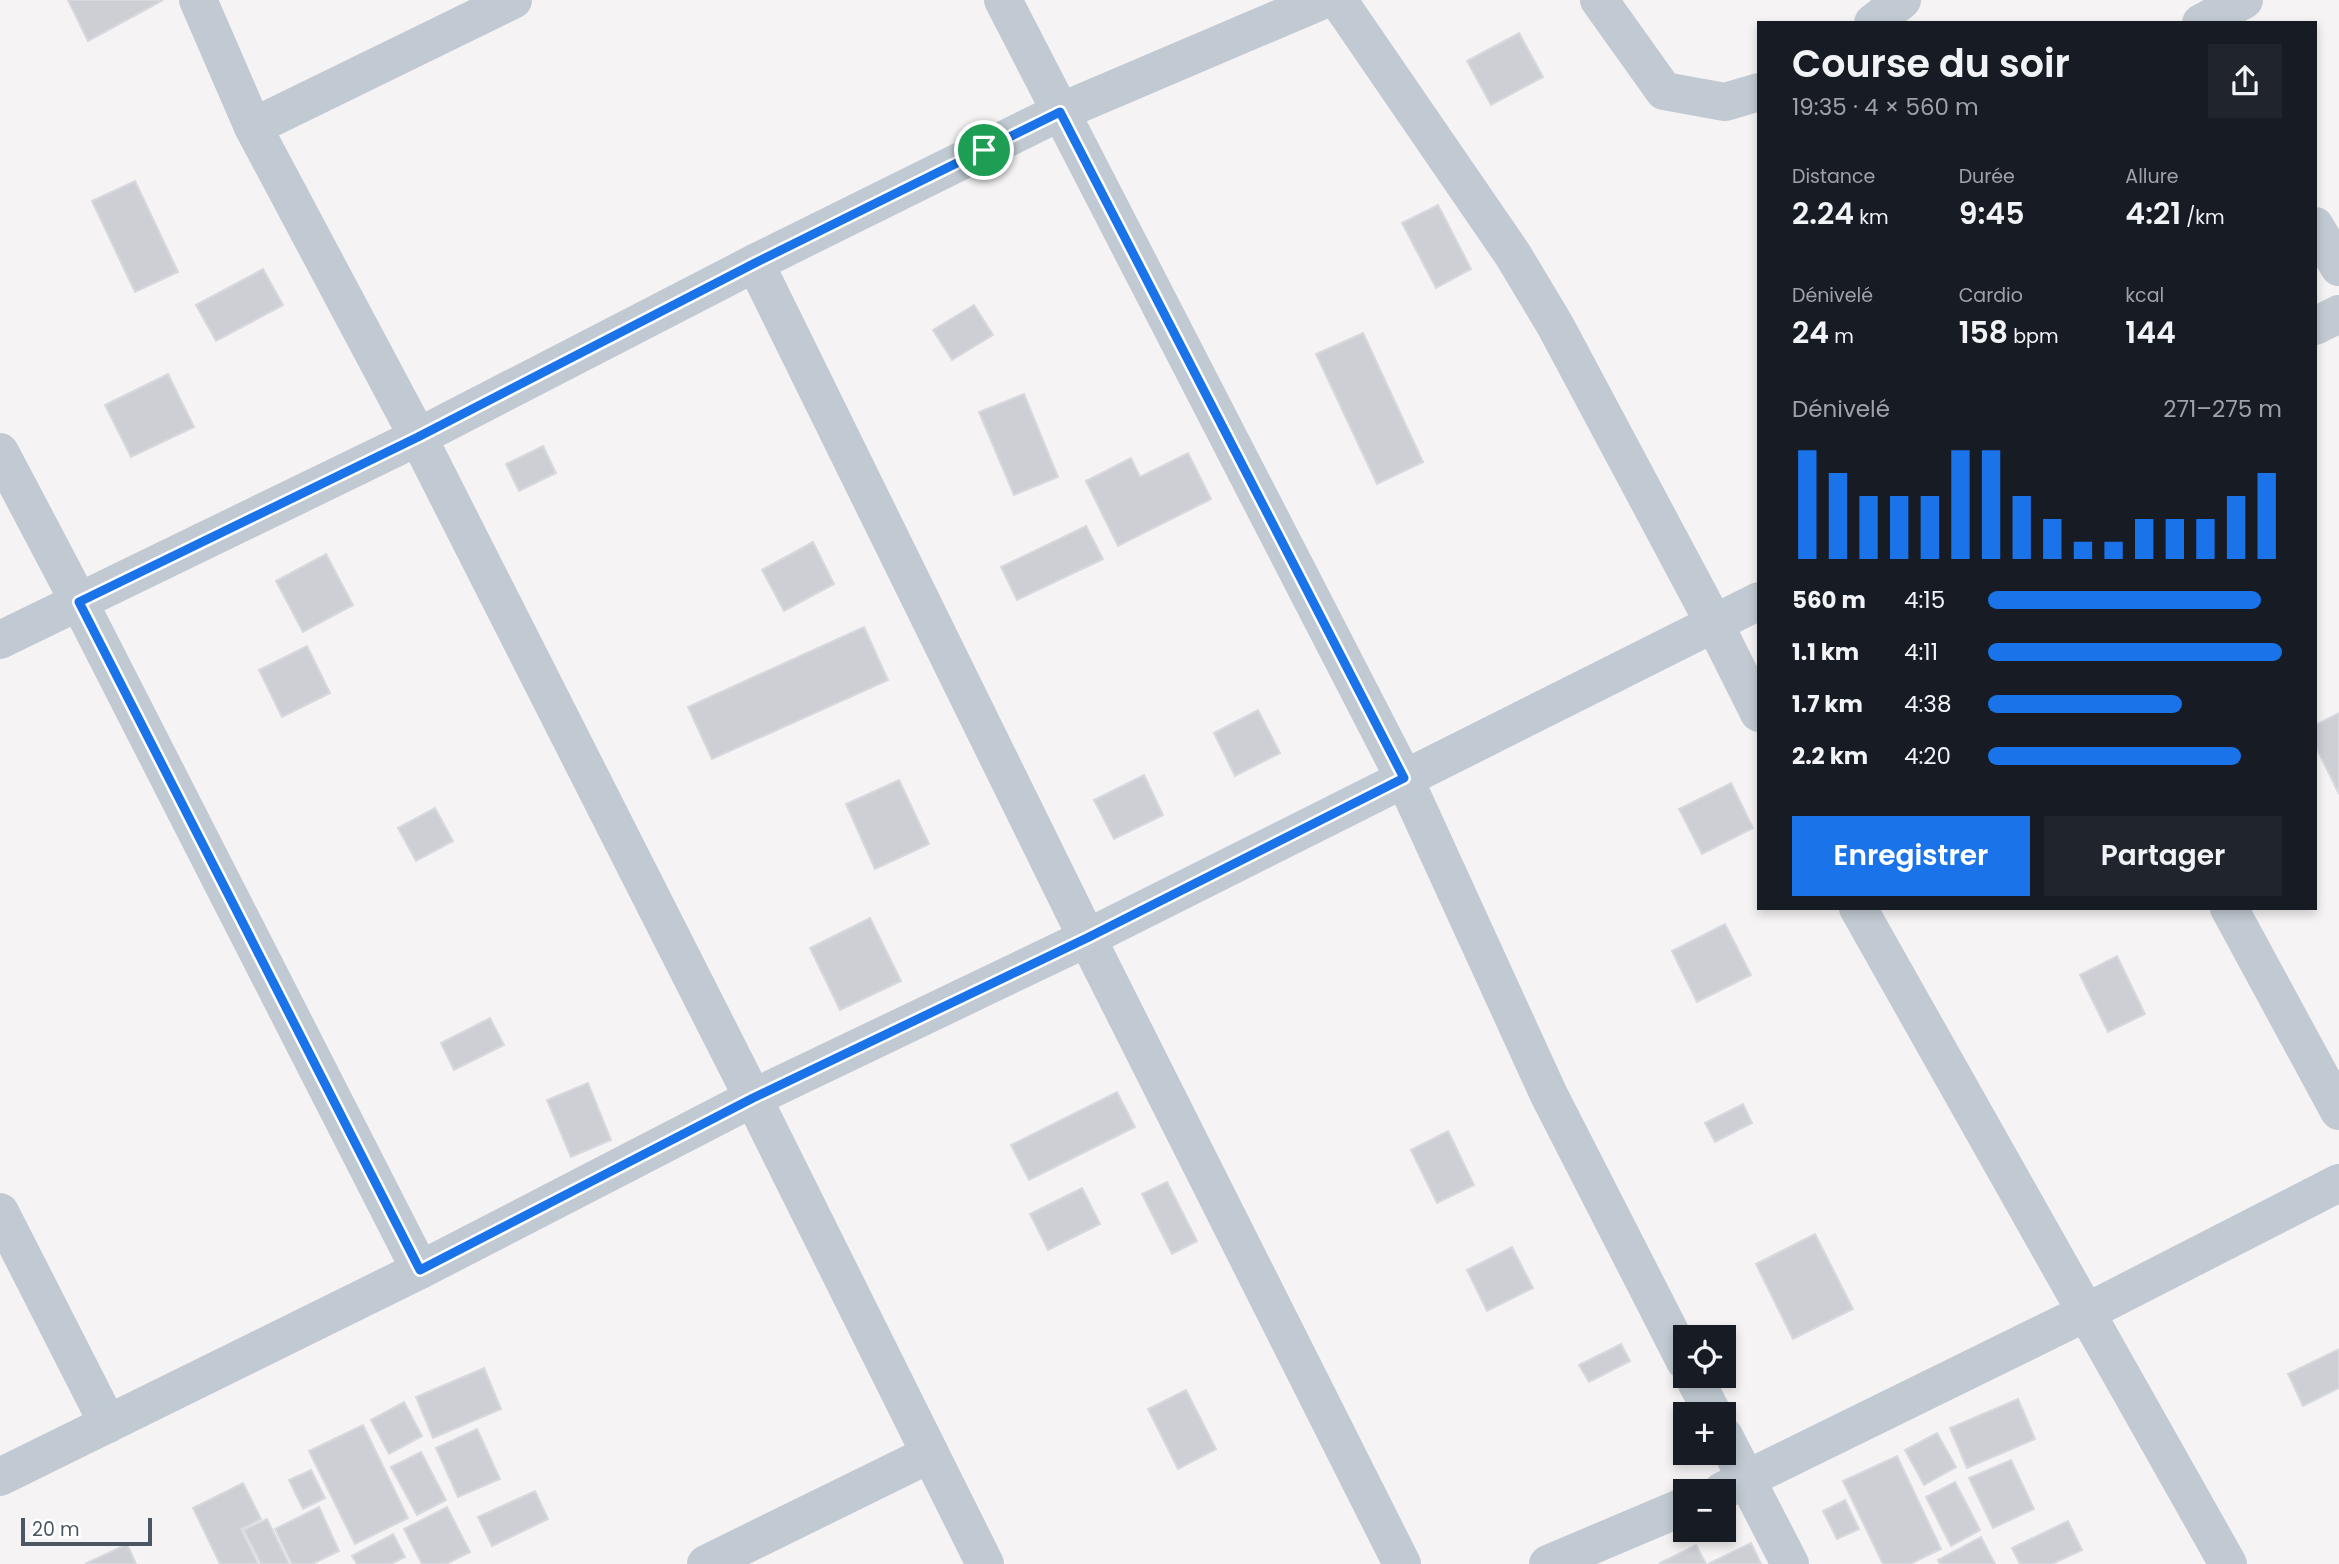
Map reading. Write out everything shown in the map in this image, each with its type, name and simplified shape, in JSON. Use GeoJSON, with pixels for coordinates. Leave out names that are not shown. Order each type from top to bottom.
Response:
{"type":"FeatureCollection","features":[{"type":"Feature","properties":{"kind":"street"},"geometry":{"type":"LineString","coordinates":[[198,0],[253,127],[418,437],[753,1098],[985,1564]]}},
{"type":"Feature","properties":{"kind":"street"},"geometry":{"type":"LineString","coordinates":[[253,127],[513,0]]}},
{"type":"Feature","properties":{"kind":"street"},"geometry":{"type":"LineString","coordinates":[[1003,0],[1404,778],[1549,1094],[1673,1337]]}},
{"type":"Feature","properties":{"kind":"street"},"geometry":{"type":"LineString","coordinates":[[0,640],[418,437],[755,263],[1060,112],[1323,0]]}},
{"type":"Feature","properties":{"kind":"street"},"geometry":{"type":"LineString","coordinates":[[1338,0],[1513,255],[1541,302],[1714,623],[1757,709]]}},
{"type":"Feature","properties":{"kind":"street"},"geometry":{"type":"LineString","coordinates":[[1599,0],[1664,91],[1725,102],[1757,93]]}},
{"type":"Feature","properties":{"kind":"street"},"geometry":{"type":"LineString","coordinates":[[1876,21],[1902,0]]}},
{"type":"Feature","properties":{"kind":"street"},"geometry":{"type":"LineString","coordinates":[[2185,0],[2198,21]]}},
{"type":"Feature","properties":{"kind":"street"},"geometry":{"type":"LineString","coordinates":[[2203,21],[2244,0]]}},
{"type":"Feature","properties":{"kind":"street"},"geometry":{"type":"LineString","coordinates":[[2317,229],[2339,267]]}},
{"type":"Feature","properties":{"kind":"street"},"geometry":{"type":"LineString","coordinates":[[755,263],[1087,938],[1402,1564]]}},
{"type":"Feature","properties":{"kind":"street"},"geometry":{"type":"LineString","coordinates":[[2317,325],[2339,314]]}},
{"type":"Feature","properties":{"kind":"street"},"geometry":{"type":"LineString","coordinates":[[0,452],[420,1270]]}},
{"type":"Feature","properties":{"kind":"street"},"geometry":{"type":"LineString","coordinates":[[0,1476],[420,1270],[753,1098],[1087,938],[1757,602]]}},
{"type":"Feature","properties":{"kind":"street"},"geometry":{"type":"LineString","coordinates":[[1859,910],[2228,1564]]}},
{"type":"Feature","properties":{"kind":"street"},"geometry":{"type":"LineString","coordinates":[[2230,910],[2339,1111]]}},
{"type":"Feature","properties":{"kind":"street"},"geometry":{"type":"LineString","coordinates":[[1736,1485],[2085,1313],[2339,1183]]}},
{"type":"Feature","properties":{"kind":"street"},"geometry":{"type":"LineString","coordinates":[[0,1212],[108,1424]]}},
{"type":"Feature","properties":{"kind":"street"},"geometry":{"type":"LineString","coordinates":[[706,1564],[930,1454]]}},
{"type":"Feature","properties":{"kind":"street"},"geometry":{"type":"LineString","coordinates":[[1736,1489],[1790,1564]]}},
{"type":"Feature","properties":{"kind":"street"},"geometry":{"type":"LineString","coordinates":[[1548,1564],[1673,1511]]}},
{"type":"Feature","properties":{"kind":"building"},"geometry":{"type":"Polygon","coordinates":[[[68,0],[163,0],[88,41],[68,0]]]}},
{"type":"Feature","properties":{"kind":"building"},"geometry":{"type":"Polygon","coordinates":[[[1519,33],[1543,77],[1491,105],[1467,61],[1519,33]]]}},
{"type":"Feature","properties":{"kind":"building"},"geometry":{"type":"Polygon","coordinates":[[[135,181],[178,272],[135,292],[92,201],[135,181]]]}},
{"type":"Feature","properties":{"kind":"building"},"geometry":{"type":"Polygon","coordinates":[[[1438,205],[1471,269],[1436,288],[1402,223],[1438,205]]]}},
{"type":"Feature","properties":{"kind":"building"},"geometry":{"type":"Polygon","coordinates":[[[263,269],[283,305],[216,341],[196,305],[263,269]]]}},
{"type":"Feature","properties":{"kind":"building"},"geometry":{"type":"Polygon","coordinates":[[[974,305],[993,335],[952,360],[933,330],[974,305]]]}},
{"type":"Feature","properties":{"kind":"building"},"geometry":{"type":"Polygon","coordinates":[[[1363,333],[1423,462],[1377,484],[1316,354],[1363,333]]]}},
{"type":"Feature","properties":{"kind":"building"},"geometry":{"type":"Polygon","coordinates":[[[168,374],[194,427],[131,457],[105,405],[168,374]]]}},
{"type":"Feature","properties":{"kind":"building"},"geometry":{"type":"Polygon","coordinates":[[[1024,394],[1058,477],[1014,495],[979,412],[1024,394]]]}},
{"type":"Feature","properties":{"kind":"building"},"geometry":{"type":"Polygon","coordinates":[[[543,446],[556,473],[519,491],[506,464],[543,446]]]}},
{"type":"Feature","properties":{"kind":"building"},"geometry":{"type":"Polygon","coordinates":[[[1188,453],[1211,499],[1118,546],[1086,481],[1131,458],[1140,477],[1188,453]]]}},
{"type":"Feature","properties":{"kind":"building"},"geometry":{"type":"Polygon","coordinates":[[[1086,526],[1103,559],[1017,600],[1001,567],[1086,526]]]}},
{"type":"Feature","properties":{"kind":"building"},"geometry":{"type":"Polygon","coordinates":[[[813,542],[834,584],[784,611],[762,570],[813,542]]]}},
{"type":"Feature","properties":{"kind":"building"},"geometry":{"type":"Polygon","coordinates":[[[326,554],[353,605],[303,632],[276,581],[326,554]]]}},
{"type":"Feature","properties":{"kind":"building"},"geometry":{"type":"Polygon","coordinates":[[[864,627],[888,680],[712,759],[688,707],[864,627]]]}},
{"type":"Feature","properties":{"kind":"building"},"geometry":{"type":"Polygon","coordinates":[[[307,646],[330,693],[282,717],[259,670],[307,646]]]}},
{"type":"Feature","properties":{"kind":"building"},"geometry":{"type":"Polygon","coordinates":[[[1258,710],[1280,753],[1235,776],[1214,733],[1258,710]]]}},
{"type":"Feature","properties":{"kind":"building"},"geometry":{"type":"Polygon","coordinates":[[[2339,713],[2339,794],[2317,749],[2317,724],[2339,713]]]}},
{"type":"Feature","properties":{"kind":"building"},"geometry":{"type":"Polygon","coordinates":[[[1144,775],[1163,815],[1114,839],[1094,800],[1144,775]]]}},
{"type":"Feature","properties":{"kind":"building"},"geometry":{"type":"Polygon","coordinates":[[[899,780],[929,844],[875,869],[846,804],[899,780]]]}},
{"type":"Feature","properties":{"kind":"building"},"geometry":{"type":"Polygon","coordinates":[[[1731,783],[1753,828],[1702,854],[1679,809],[1731,783]]]}},
{"type":"Feature","properties":{"kind":"building"},"geometry":{"type":"Polygon","coordinates":[[[435,808],[453,841],[416,861],[398,828],[435,808]]]}},
{"type":"Feature","properties":{"kind":"building"},"geometry":{"type":"Polygon","coordinates":[[[870,918],[901,981],[840,1010],[810,948],[870,918]]]}},
{"type":"Feature","properties":{"kind":"building"},"geometry":{"type":"Polygon","coordinates":[[[1725,924],[1751,975],[1697,1002],[1672,951],[1725,924]]]}},
{"type":"Feature","properties":{"kind":"building"},"geometry":{"type":"Polygon","coordinates":[[[2117,956],[2145,1014],[2108,1032],[2080,975],[2117,956]]]}},
{"type":"Feature","properties":{"kind":"building"},"geometry":{"type":"Polygon","coordinates":[[[490,1018],[504,1045],[454,1070],[441,1043],[490,1018]]]}},
{"type":"Feature","properties":{"kind":"building"},"geometry":{"type":"Polygon","coordinates":[[[588,1083],[611,1140],[571,1157],[547,1100],[588,1083]]]}},
{"type":"Feature","properties":{"kind":"building"},"geometry":{"type":"Polygon","coordinates":[[[1117,1092],[1135,1127],[1029,1180],[1011,1145],[1117,1092]]]}},
{"type":"Feature","properties":{"kind":"building"},"geometry":{"type":"Polygon","coordinates":[[[1743,1104],[1752,1123],[1715,1142],[1705,1123],[1743,1104]]]}},
{"type":"Feature","properties":{"kind":"building"},"geometry":{"type":"Polygon","coordinates":[[[1448,1131],[1474,1185],[1437,1203],[1411,1150],[1448,1131]]]}},
{"type":"Feature","properties":{"kind":"building"},"geometry":{"type":"Polygon","coordinates":[[[1167,1182],[1197,1241],[1172,1254],[1142,1194],[1167,1182]]]}},
{"type":"Feature","properties":{"kind":"building"},"geometry":{"type":"Polygon","coordinates":[[[1082,1188],[1100,1224],[1048,1250],[1030,1214],[1082,1188]]]}},
{"type":"Feature","properties":{"kind":"building"},"geometry":{"type":"Polygon","coordinates":[[[1815,1234],[1853,1309],[1793,1339],[1756,1264],[1815,1234]]]}},
{"type":"Feature","properties":{"kind":"building"},"geometry":{"type":"Polygon","coordinates":[[[1512,1247],[1533,1288],[1487,1311],[1467,1270],[1512,1247]]]}},
{"type":"Feature","properties":{"kind":"building"},"geometry":{"type":"Polygon","coordinates":[[[1621,1344],[1630,1361],[1589,1382],[1579,1365],[1621,1344]]]}},
{"type":"Feature","properties":{"kind":"building"},"geometry":{"type":"Polygon","coordinates":[[[2339,1349],[2339,1388],[2303,1406],[2288,1374],[2339,1349]]]}},
{"type":"Feature","properties":{"kind":"building"},"geometry":{"type":"Polygon","coordinates":[[[484,1368],[501,1409],[433,1438],[416,1397],[484,1368]]]}},
{"type":"Feature","properties":{"kind":"building"},"geometry":{"type":"Polygon","coordinates":[[[1186,1390],[1216,1449],[1178,1469],[1148,1409],[1186,1390]]]}},
{"type":"Feature","properties":{"kind":"building"},"geometry":{"type":"Polygon","coordinates":[[[2018,1399],[2035,1439],[1967,1468],[1950,1428],[2018,1399]]]}},
{"type":"Feature","properties":{"kind":"building"},"geometry":{"type":"Polygon","coordinates":[[[404,1402],[422,1436],[389,1454],[371,1420],[404,1402]]]}},
{"type":"Feature","properties":{"kind":"building"},"geometry":{"type":"Polygon","coordinates":[[[363,1425],[408,1518],[355,1544],[309,1451],[363,1425]]]}},
{"type":"Feature","properties":{"kind":"building"},"geometry":{"type":"Polygon","coordinates":[[[477,1429],[500,1479],[458,1497],[436,1448],[477,1429]]]}},
{"type":"Feature","properties":{"kind":"building"},"geometry":{"type":"Polygon","coordinates":[[[1937,1433],[1956,1467],[1924,1485],[1905,1450],[1937,1433]]]}},
{"type":"Feature","properties":{"kind":"building"},"geometry":{"type":"Polygon","coordinates":[[[421,1452],[446,1500],[417,1515],[391,1467],[421,1452]]]}},
{"type":"Feature","properties":{"kind":"building"},"geometry":{"type":"Polygon","coordinates":[[[1897,1456],[1941,1549],[1910,1564],[1883,1564],[1843,1481],[1897,1456]]]}},
{"type":"Feature","properties":{"kind":"building"},"geometry":{"type":"Polygon","coordinates":[[[2011,1460],[2034,1509],[1993,1528],[1969,1478],[2011,1460]]]}},
{"type":"Feature","properties":{"kind":"building"},"geometry":{"type":"Polygon","coordinates":[[[311,1470],[325,1498],[303,1509],[289,1480],[311,1470]]]}},
{"type":"Feature","properties":{"kind":"building"},"geometry":{"type":"Polygon","coordinates":[[[1955,1482],[1980,1530],[1951,1546],[1926,1497],[1955,1482]]]}},
{"type":"Feature","properties":{"kind":"building"},"geometry":{"type":"Polygon","coordinates":[[[243,1483],[261,1519],[241,1529],[258,1564],[220,1564],[193,1508],[243,1483]]]}},
{"type":"Feature","properties":{"kind":"building"},"geometry":{"type":"Polygon","coordinates":[[[535,1491],[548,1519],[492,1546],[478,1517],[535,1491]]]}},
{"type":"Feature","properties":{"kind":"building"},"geometry":{"type":"Polygon","coordinates":[[[1845,1500],[1859,1529],[1837,1539],[1823,1511],[1845,1500]]]}},
{"type":"Feature","properties":{"kind":"building"},"geometry":{"type":"Polygon","coordinates":[[[319,1507],[339,1551],[312,1564],[292,1564],[275,1529],[319,1507]]]}},
{"type":"Feature","properties":{"kind":"building"},"geometry":{"type":"Polygon","coordinates":[[[447,1507],[470,1552],[446,1564],[422,1564],[404,1529],[447,1507]]]}},
{"type":"Feature","properties":{"kind":"building"},"geometry":{"type":"Polygon","coordinates":[[[267,1519],[289,1564],[261,1564],[244,1530],[267,1519]]]}},
{"type":"Feature","properties":{"kind":"building"},"geometry":{"type":"Polygon","coordinates":[[[2068,1521],[2082,1550],[2052,1564],[2020,1564],[2012,1548],[2068,1521]]]}},
{"type":"Feature","properties":{"kind":"building"},"geometry":{"type":"Polygon","coordinates":[[[393,1534],[405,1557],[391,1564],[357,1564],[352,1556],[393,1534]]]}},
{"type":"Feature","properties":{"kind":"building"},"geometry":{"type":"Polygon","coordinates":[[[1981,1537],[1995,1564],[1940,1564],[1938,1560],[1981,1537]]]}},
{"type":"Feature","properties":{"kind":"building"},"geometry":{"type":"Polygon","coordinates":[[[1751,1543],[1761,1564],[1708,1564],[1751,1543]]]}},
{"type":"Feature","properties":{"kind":"building"},"geometry":{"type":"Polygon","coordinates":[[[127,1544],[136,1564],[85,1564],[127,1544]]]}},
{"type":"Feature","properties":{"kind":"building"},"geometry":{"type":"Polygon","coordinates":[[[1696,1545],[1706,1564],[1660,1563],[1696,1545]]]}},
{"type":"Feature","properties":{"kind":"route"},"geometry":{"type":"LineString","coordinates":[[1060,112],[1404,778],[1087,938],[753,1098],[420,1270],[79,602],[418,437],[755,263],[984,150],[1060,112]]}}]}
